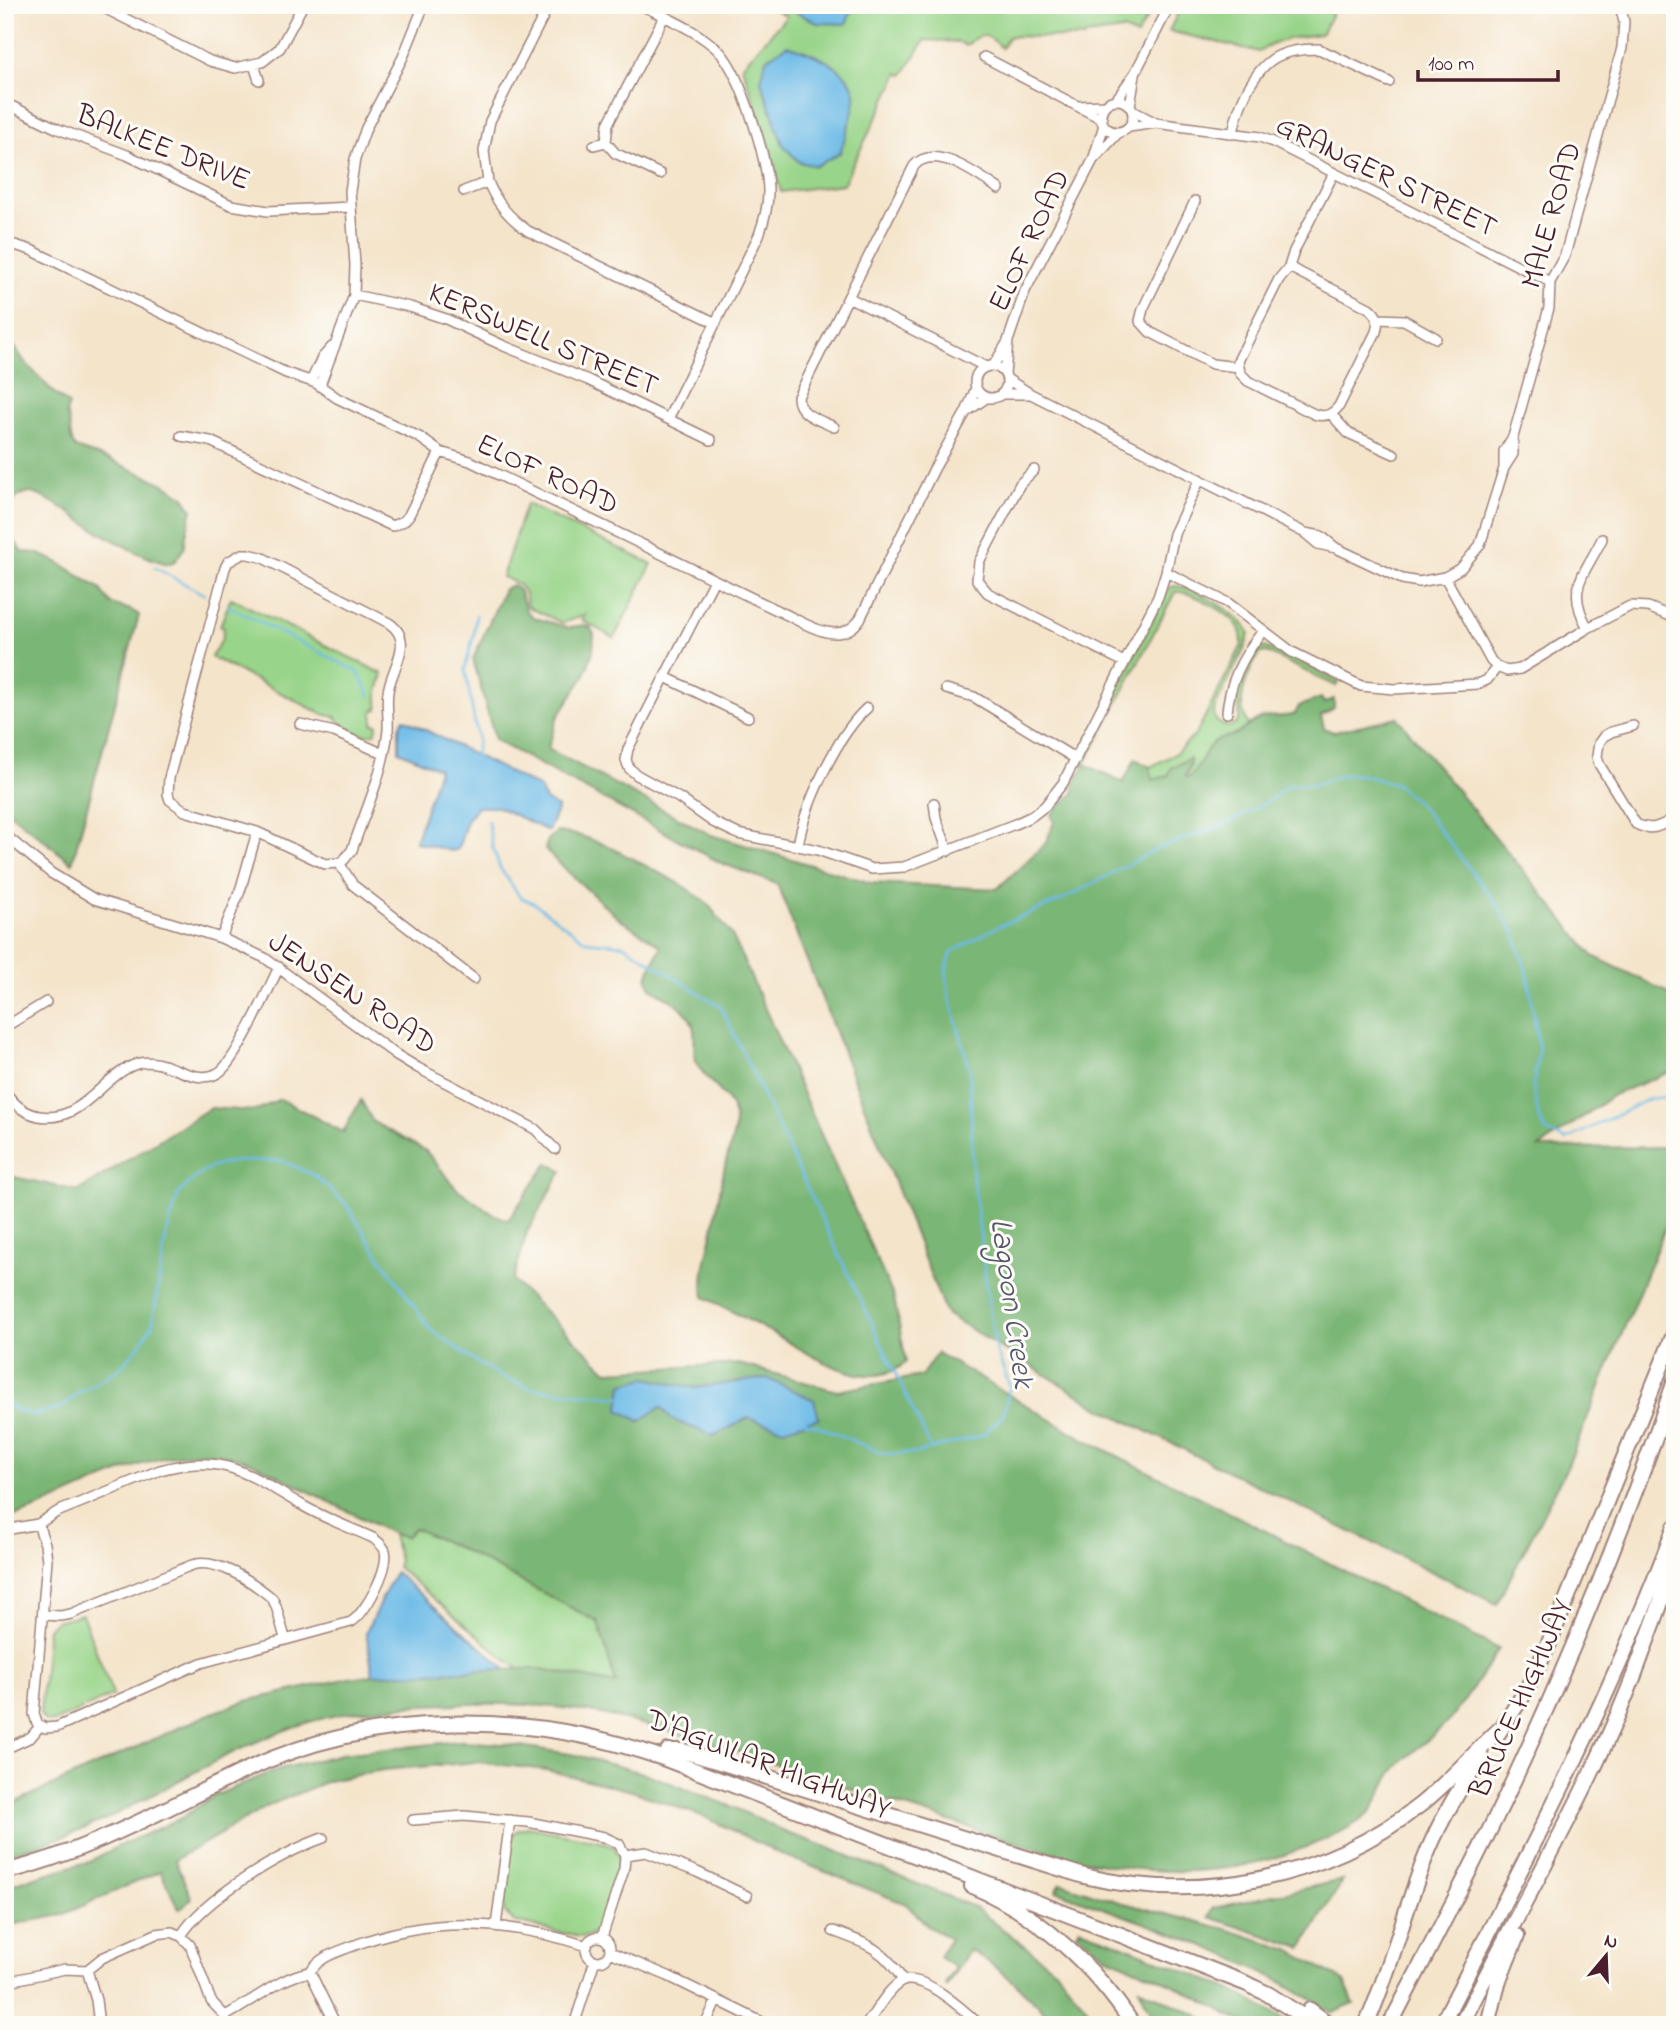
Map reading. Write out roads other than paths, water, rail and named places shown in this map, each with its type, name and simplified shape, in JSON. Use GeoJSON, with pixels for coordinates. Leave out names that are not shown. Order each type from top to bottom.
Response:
{"type":"FeatureCollection","features":[{"type":"Feature","properties":{"kind":"highway"},"geometry":{"type":"LineString","coordinates":[[1366,2025],[1388,1970],[1431,1843],[1456,1795],[1526,1690],[1548,1648],[1675,1332]]}},
{"type":"Feature","properties":{"kind":"highway","name":"BRUCE HIGHWAY"},"geometry":{"type":"LineString","coordinates":[[1390,2025],[1486,1837],[1556,1685],[1608,1561],[1675,1381]]}},
{"type":"Feature","properties":{"kind":"highway"},"geometry":{"type":"LineString","coordinates":[[1461,2025],[1590,1780],[1642,1656],[1674,1559],[1674,1529]]}},
{"type":"Feature","properties":{"kind":"highway"},"geometry":{"type":"LineString","coordinates":[[1441,2025],[1581,1747],[1674,1529]]}},
{"type":"Feature","properties":{"kind":"highway","name":"D'AGUILAR HIGHWAY"},"geometry":{"type":"LineString","coordinates":[[171,1806],[182,1796],[240,1765],[296,1742],[336,1731],[410,1718],[484,1716],[546,1721],[603,1731],[668,1751],[1244,1973],[1272,1987],[1330,2025]]}},
{"type":"Feature","properties":{"kind":"highway","name":"D'AGUILAR HIGHWAY"},"geometry":{"type":"LineString","coordinates":[[5,1872],[35,1865],[118,1833],[246,1770],[328,1741],[415,1726],[499,1725],[573,1732],[636,1748],[853,1832],[864,1842],[976,1888],[1027,1917],[1075,1955],[1102,1983],[1133,2025]]}},
{"type":"Feature","properties":{"kind":"highway"},"geometry":{"type":"LineString","coordinates":[[668,1751],[683,1751],[713,1760],[1084,1876],[1129,1885],[1189,1887],[1239,1883],[1276,1875],[1315,1863],[1359,1844],[1420,1805],[1501,1728]]}},
{"type":"Feature","properties":{"kind":"highway"},"geometry":{"type":"LineString","coordinates":[[853,1832],[1245,1983],[1268,1994],[1316,2025]]}},
{"type":"Feature","properties":{"kind":"highway"},"geometry":{"type":"LineString","coordinates":[[1488,2025],[1512,1945],[1528,1913],[1532,1892]]}},
{"type":"Feature","properties":{"kind":"street"},"geometry":{"type":"LineString","coordinates":[[98,5],[210,61],[235,68],[254,65],[280,48],[303,5]]}},
{"type":"Feature","properties":{"kind":"street"},"geometry":{"type":"LineString","coordinates":[[316,383],[322,358],[333,345],[354,295],[352,176],[359,144],[403,57],[424,5]]}},
{"type":"Feature","properties":{"kind":"street"},"geometry":{"type":"LineString","coordinates":[[549,5],[490,121],[484,151],[488,182],[503,209],[528,231],[716,323]]}},
{"type":"Feature","properties":{"kind":"street"},"geometry":{"type":"LineString","coordinates":[[641,5],[704,38],[721,53],[732,69],[743,94],[767,178],[767,204],[760,235],[668,419]]}},
{"type":"Feature","properties":{"kind":"street"},"geometry":{"type":"LineString","coordinates":[[1077,106],[1105,106],[1116,100],[1135,73],[1170,5]]}},
{"type":"Feature","properties":{"kind":"street","name":"MALE ROAD"},"geometry":{"type":"LineString","coordinates":[[1445,577],[1469,561],[1480,545],[1504,468],[1504,451],[1513,437],[1549,308],[1550,282],[1564,256],[1622,48],[1624,22],[1620,5]]}},
{"type":"Feature","properties":{"kind":"street"},"geometry":{"type":"LineString","coordinates":[[660,174],[615,153],[606,142],[608,124],[664,17]]}},
{"type":"Feature","properties":{"kind":"street"},"geometry":{"type":"LineString","coordinates":[[1233,134],[1240,106],[1256,74],[1263,65],[1280,56],[1307,49],[1319,49],[1389,82]]}},
{"type":"Feature","properties":{"kind":"street"},"geometry":{"type":"LineString","coordinates":[[984,57],[1077,106],[1103,122],[1113,132],[1129,127],[1133,120],[1135,73]]}},
{"type":"Feature","properties":{"kind":"street"},"geometry":{"type":"LineString","coordinates":[[254,65],[258,80]]}},
{"type":"Feature","properties":{"kind":"street"},"geometry":{"type":"LineString","coordinates":[[1116,100],[1122,100],[1132,109]]}},
{"type":"Feature","properties":{"kind":"street","name":"BALKEE DRIVE"},"geometry":{"type":"LineString","coordinates":[[5,103],[58,129],[127,155],[231,205],[268,211],[351,207]]}},
{"type":"Feature","properties":{"kind":"street"},"geometry":{"type":"LineString","coordinates":[[1103,122],[1105,106]]}},
{"type":"Feature","properties":{"kind":"street","name":"GRANGER STREET"},"geometry":{"type":"LineString","coordinates":[[1132,109],[1156,123]]}},
{"type":"Feature","properties":{"kind":"street","name":"ELOF ROAD"},"geometry":{"type":"LineString","coordinates":[[1006,377],[1008,341],[1025,291],[1093,160],[1103,122]]}},
{"type":"Feature","properties":{"kind":"street","name":"GRANGER STREET"},"geometry":{"type":"LineString","coordinates":[[1129,127],[1156,123],[1273,142],[1550,282]]}},
{"type":"Feature","properties":{"kind":"street","name":"ELOF ROAD"},"geometry":{"type":"LineString","coordinates":[[1093,160],[1119,132]]}},
{"type":"Feature","properties":{"kind":"street"},"geometry":{"type":"LineString","coordinates":[[594,145],[606,142]]}},
{"type":"Feature","properties":{"kind":"street"},"geometry":{"type":"LineString","coordinates":[[834,427],[803,411],[797,403],[797,397],[914,166],[919,159],[928,156],[943,158],[982,177],[999,189]]}},
{"type":"Feature","properties":{"kind":"street"},"geometry":{"type":"LineString","coordinates":[[1289,267],[1369,308],[1376,313],[1378,319],[1376,332],[1346,394],[1339,406],[1325,416],[1314,414],[1243,377],[1238,367],[1240,356],[1279,279],[1289,267],[1294,251],[1334,173]]}},
{"type":"Feature","properties":{"kind":"street"},"geometry":{"type":"LineString","coordinates":[[464,191],[488,182]]}},
{"type":"Feature","properties":{"kind":"street"},"geometry":{"type":"LineString","coordinates":[[1195,201],[1188,220],[1135,321],[1150,332],[1212,364],[1238,367]]}},
{"type":"Feature","properties":{"kind":"street","name":"ELOF ROAD"},"geometry":{"type":"LineString","coordinates":[[5,242],[32,250],[286,373],[316,383],[337,398],[419,437],[440,452],[470,461],[822,631],[840,634],[850,629],[864,610],[976,388]]}},
{"type":"Feature","properties":{"kind":"street","name":"KERSWELL STREET"},"geometry":{"type":"LineString","coordinates":[[354,295],[410,307],[446,319],[588,380],[711,440]]}},
{"type":"Feature","properties":{"kind":"street"},"geometry":{"type":"LineString","coordinates":[[848,297],[990,367],[1031,394],[1305,533],[1318,544],[1336,548],[1402,579],[1419,582],[1445,577],[1483,648],[1497,667],[1507,671],[1520,669],[1630,606],[1648,607],[1675,618]]}},
{"type":"Feature","properties":{"kind":"street"},"geometry":{"type":"LineString","coordinates":[[1378,319],[1404,320],[1436,338]]}},
{"type":"Feature","properties":{"kind":"street","name":"ELOF ROAD"},"geometry":{"type":"LineString","coordinates":[[990,367],[1008,341]]}},
{"type":"Feature","properties":{"kind":"street"},"geometry":{"type":"LineString","coordinates":[[961,354],[976,376],[976,388],[986,398],[1003,394],[1031,394]]}},
{"type":"Feature","properties":{"kind":"street"},"geometry":{"type":"LineString","coordinates":[[976,376],[990,367]]}},
{"type":"Feature","properties":{"kind":"street"},"geometry":{"type":"LineString","coordinates":[[1003,394],[1008,385],[1006,377]]}},
{"type":"Feature","properties":{"kind":"street","name":"ELOF ROAD"},"geometry":{"type":"LineString","coordinates":[[966,412],[986,398]]}},
{"type":"Feature","properties":{"kind":"street"},"geometry":{"type":"LineString","coordinates":[[1331,414],[1348,433],[1394,454]]}},
{"type":"Feature","properties":{"kind":"street"},"geometry":{"type":"LineString","coordinates":[[181,436],[210,441],[392,526],[404,522],[409,515],[440,452]]}},
{"type":"Feature","properties":{"kind":"street"},"geometry":{"type":"LineString","coordinates":[[1034,470],[1020,484],[1014,495],[979,562],[976,580],[988,593],[1124,662]]}},
{"type":"Feature","properties":{"kind":"street"},"geometry":{"type":"LineString","coordinates":[[714,580],[628,749],[626,760],[629,768],[679,797],[713,822],[754,838],[818,850],[858,865],[879,869],[904,867],[1032,816],[1055,795],[1076,759],[1157,597],[1166,572],[1174,534],[1200,480]]}},
{"type":"Feature","properties":{"kind":"street"},"geometry":{"type":"LineString","coordinates":[[1588,628],[1577,607],[1577,590],[1602,539]]}},
{"type":"Feature","properties":{"kind":"street"},"geometry":{"type":"LineString","coordinates":[[248,554],[261,557],[389,623],[398,631],[402,648],[388,693],[388,730],[383,754],[352,850],[339,863],[325,864],[257,832],[185,811],[170,800],[169,778],[228,562],[248,554]]}},
{"type":"Feature","properties":{"kind":"street"},"geometry":{"type":"LineString","coordinates":[[1166,572],[1228,603],[1292,652],[1351,681],[1374,688],[1394,690],[1478,684],[1487,680],[1497,667]]}},
{"type":"Feature","properties":{"kind":"street"},"geometry":{"type":"LineString","coordinates":[[1227,713],[1231,686],[1250,649],[1263,631]]}},
{"type":"Feature","properties":{"kind":"street"},"geometry":{"type":"LineString","coordinates":[[665,677],[748,716]]}},
{"type":"Feature","properties":{"kind":"street"},"geometry":{"type":"LineString","coordinates":[[946,689],[974,697],[1076,759]]}},
{"type":"Feature","properties":{"kind":"street"},"geometry":{"type":"LineString","coordinates":[[798,846],[805,811],[847,728],[867,708]]}},
{"type":"Feature","properties":{"kind":"street"},"geometry":{"type":"LineString","coordinates":[[300,724],[344,736],[383,754]]}},
{"type":"Feature","properties":{"kind":"street"},"geometry":{"type":"LineString","coordinates":[[1633,726],[1604,736],[1597,749],[1599,764],[1636,824],[1657,828],[1675,818]]}},
{"type":"Feature","properties":{"kind":"street"},"geometry":{"type":"LineString","coordinates":[[934,803],[936,818],[948,851]]}},
{"type":"Feature","properties":{"kind":"street"},"geometry":{"type":"LineString","coordinates":[[221,938],[240,891],[257,832]]}},
{"type":"Feature","properties":{"kind":"street","name":"JENSEN ROAD"},"geometry":{"type":"LineString","coordinates":[[5,835],[58,878],[94,899],[221,938],[279,967],[395,1054],[535,1129],[555,1149]]}},
{"type":"Feature","properties":{"kind":"street"},"geometry":{"type":"LineString","coordinates":[[339,863],[353,885],[474,979]]}},
{"type":"Feature","properties":{"kind":"street"},"geometry":{"type":"LineString","coordinates":[[5,1091],[11,1100],[27,1112],[48,1117],[71,1111],[122,1072],[141,1063],[158,1063],[199,1076],[218,1073],[231,1061],[279,967]]}},
{"type":"Feature","properties":{"kind":"street"},"geometry":{"type":"LineString","coordinates":[[5,1027],[46,1002]]}},
{"type":"Feature","properties":{"kind":"street"},"geometry":{"type":"LineString","coordinates":[[5,1530],[38,1524],[57,1512],[160,1470],[177,1465],[206,1463],[222,1465],[256,1477],[301,1505],[380,1544],[384,1550],[385,1566],[358,1618],[343,1625],[216,1657],[183,1669],[57,1727],[45,1728],[34,1718],[47,1552],[38,1524]]}},
{"type":"Feature","properties":{"kind":"street"},"geometry":{"type":"LineString","coordinates":[[43,1615],[71,1614],[192,1565],[207,1562],[224,1568],[272,1598],[285,1638]]}},
{"type":"Feature","properties":{"kind":"street"},"geometry":{"type":"LineString","coordinates":[[5,1749],[31,1737],[40,1726]]}},
{"type":"Feature","properties":{"kind":"street"},"geometry":{"type":"LineString","coordinates":[[413,1820],[464,1816],[510,1820],[604,1837],[618,1844],[625,1855],[625,1869],[602,1937]]}},
{"type":"Feature","properties":{"kind":"street"},"geometry":{"type":"LineString","coordinates":[[496,1926],[510,1820]]}},
{"type":"Feature","properties":{"kind":"street"},"geometry":{"type":"LineString","coordinates":[[181,1936],[192,1918],[227,1891],[286,1854],[323,1838]]}},
{"type":"Feature","properties":{"kind":"street"},"geometry":{"type":"LineString","coordinates":[[625,1855],[646,1852],[697,1871],[747,1896]]}},
{"type":"Feature","properties":{"kind":"street"},"geometry":{"type":"LineString","coordinates":[[5,1982],[65,1969],[87,1970],[102,1958],[156,1934],[172,1932],[190,1945],[211,2001],[224,2020],[294,1976],[310,1972],[314,1965],[326,1957],[380,1935],[414,1927],[444,1924],[496,1926],[557,1937],[587,1946]]}},
{"type":"Feature","properties":{"kind":"street"},"geometry":{"type":"LineString","coordinates":[[833,1931],[883,1953],[903,1981]]}},
{"type":"Feature","properties":{"kind":"street"},"geometry":{"type":"LineString","coordinates":[[602,1937],[608,1941],[610,1952],[603,1960],[595,1960],[589,1956],[587,1946],[591,1939],[602,1937]]}},
{"type":"Feature","properties":{"kind":"street"},"geometry":{"type":"LineString","coordinates":[[610,1952],[668,1976],[768,2025]]}},
{"type":"Feature","properties":{"kind":"street"},"geometry":{"type":"LineString","coordinates":[[575,2025],[595,1960]]}},
{"type":"Feature","properties":{"kind":"street"},"geometry":{"type":"LineString","coordinates":[[87,1970],[96,2000],[99,2025]]}},
{"type":"Feature","properties":{"kind":"street"},"geometry":{"type":"LineString","coordinates":[[310,1972],[337,2025]]}},
{"type":"Feature","properties":{"kind":"street"},"geometry":{"type":"LineString","coordinates":[[866,2025],[894,1988],[903,1981],[921,1982],[980,2025]]}},
{"type":"Feature","properties":{"kind":"street"},"geometry":{"type":"LineString","coordinates":[[705,2025],[717,2000]]}},
{"type":"Feature","properties":{"kind":"water"},"geometry":{"type":"Polygon","coordinates":[[[782,5],[854,5],[846,24],[817,23],[782,5]]]}},
{"type":"Feature","properties":{"kind":"water"},"geometry":{"type":"Polygon","coordinates":[[[787,45],[818,56],[838,68],[852,84],[855,94],[852,115],[840,153],[816,166],[799,162],[783,145],[761,81],[766,59],[787,45]]]}},
{"type":"Feature","properties":{"kind":"water"},"geometry":{"type":"Polygon","coordinates":[[[404,719],[540,788],[544,799],[558,808],[548,831],[498,807],[477,807],[468,817],[458,849],[452,851],[415,842],[439,769],[399,751],[399,727],[404,719]]]}},
{"type":"Feature","properties":{"kind":"water"},"geometry":{"type":"Polygon","coordinates":[[[645,1378],[695,1388],[767,1378],[814,1400],[819,1418],[784,1429],[748,1418],[714,1436],[673,1420],[661,1407],[640,1421],[619,1410],[622,1385],[645,1378]]]}},
{"type":"Feature","properties":{"kind":"water"},"geometry":{"type":"Polygon","coordinates":[[[395,1572],[506,1669],[373,1675],[366,1632],[395,1572]]]}},
{"type":"Feature","properties":{"kind":"waterway"},"geometry":{"type":"LineString","coordinates":[[154,567],[205,595]]}},
{"type":"Feature","properties":{"kind":"waterway"},"geometry":{"type":"LineString","coordinates":[[228,606],[358,672],[370,696]]}},
{"type":"Feature","properties":{"kind":"waterway"},"geometry":{"type":"LineString","coordinates":[[475,756],[478,741],[465,669],[476,615]]}},
{"type":"Feature","properties":{"kind":"waterway","name":"Lagoon Creek"},"geometry":{"type":"LineString","coordinates":[[805,1422],[884,1454],[917,1453],[983,1435],[1003,1415],[1010,1387],[995,1347],[987,1291],[973,1178],[970,1070],[949,995],[946,969],[952,952],[999,926],[1062,900],[1159,848],[1224,825],[1270,800],[1288,785],[1315,785],[1342,775],[1361,775],[1396,784],[1429,816],[1498,906],[1514,932],[1528,976],[1539,1050],[1533,1086],[1539,1119],[1547,1132],[1566,1140],[1649,1099],[1675,1096]]}},
{"type":"Feature","properties":{"kind":"waterway"},"geometry":{"type":"LineString","coordinates":[[488,821],[500,868],[520,897],[534,903],[586,941],[624,945],[721,1007],[931,1448]]}},
{"type":"Feature","properties":{"kind":"waterway","name":"Lagoon Creek"},"geometry":{"type":"LineString","coordinates":[[5,1402],[18,1411],[34,1415],[61,1408],[77,1394],[119,1369],[139,1346],[152,1325],[166,1235],[178,1195],[207,1169],[229,1162],[252,1161],[283,1161],[315,1176],[346,1204],[430,1329],[476,1362],[500,1376],[532,1389],[622,1397]]}}]}
